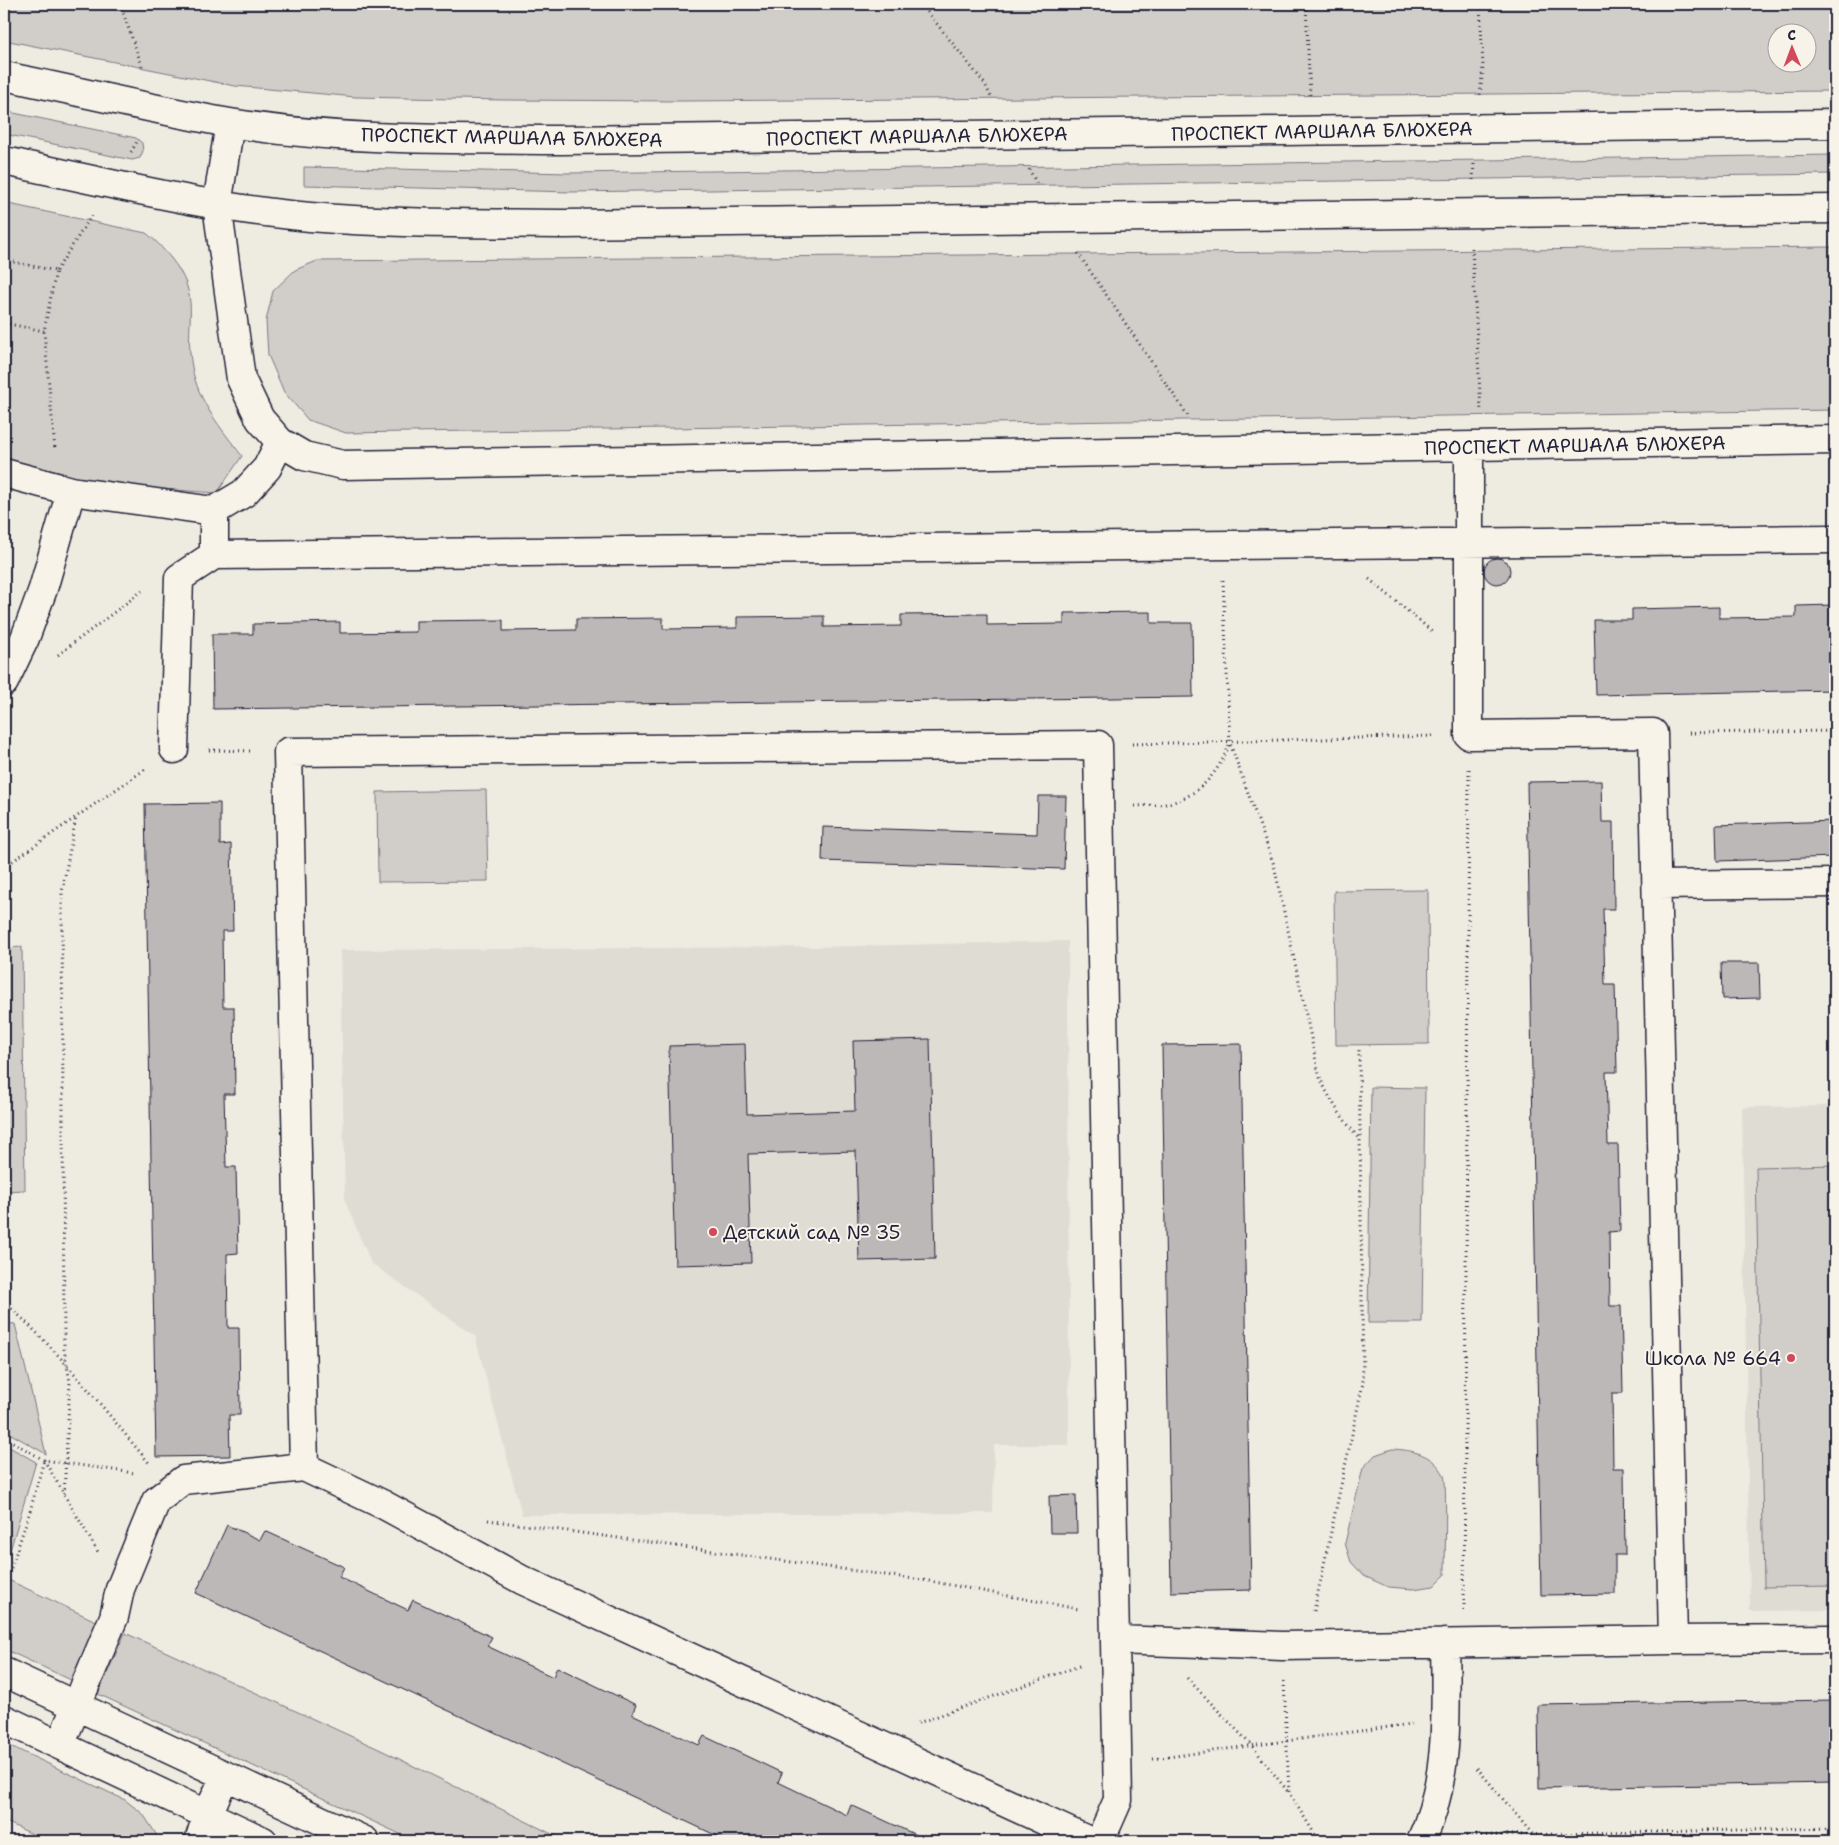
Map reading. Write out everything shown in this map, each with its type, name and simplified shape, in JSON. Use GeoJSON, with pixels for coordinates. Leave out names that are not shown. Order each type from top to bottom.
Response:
{"type":"FeatureCollection","features":[{"type":"Feature","properties":{"kind":"main road","name":"ПРОСПЕКТ МАРШАЛА БЛЮХЕРА"},"geometry":{"type":"LineString","coordinates":[[4,76],[230,123],[317,133],[434,138],[562,140],[1835,124]]}},
{"type":"Feature","properties":{"kind":"main road","name":"ПРОСПЕКТ МАРШАЛА БЛЮХЕРА"},"geometry":{"type":"LineString","coordinates":[[230,123],[217,205],[241,380],[260,419],[280,442],[304,456],[343,465],[1470,448],[1835,440]]}},
{"type":"Feature","properties":{"kind":"main road"},"geometry":{"type":"LineString","coordinates":[[4,161],[217,205],[310,217],[434,222],[564,224],[1835,209]]}},
{"type":"Feature","properties":{"kind":"main road"},"geometry":{"type":"LineString","coordinates":[[4,473],[65,490],[214,512],[250,487],[267,468],[280,442]]}},
{"type":"Feature","properties":{"kind":"main road"},"geometry":{"type":"LineString","coordinates":[[1470,448],[1468,542],[1469,735],[1653,733],[1658,885],[1673,1640]]}},
{"type":"Feature","properties":{"kind":"main road"},"geometry":{"type":"LineString","coordinates":[[4,682],[26,638],[43,589],[65,490]]}},
{"type":"Feature","properties":{"kind":"main road"},"geometry":{"type":"LineString","coordinates":[[214,512],[214,555]]}},
{"type":"Feature","properties":{"kind":"main road"},"geometry":{"type":"LineString","coordinates":[[174,748],[179,578],[214,555],[1835,539]]}},
{"type":"Feature","properties":{"kind":"main road"},"geometry":{"type":"LineString","coordinates":[[304,1467],[288,752],[1098,745],[1118,1800],[1100,1841]]}},
{"type":"Feature","properties":{"kind":"main road"},"geometry":{"type":"LineString","coordinates":[[1658,885],[1835,883]]}},
{"type":"Feature","properties":{"kind":"main road"},"geometry":{"type":"LineString","coordinates":[[60,1745],[114,1617],[120,1589],[156,1501],[172,1479],[304,1467],[384,1505],[522,1580],[1089,1841]]}},
{"type":"Feature","properties":{"kind":"main road"},"geometry":{"type":"LineString","coordinates":[[1115,1636],[1150,1640],[1295,1646],[1673,1640],[1835,1640]]}},
{"type":"Feature","properties":{"kind":"main road"},"geometry":{"type":"LineString","coordinates":[[1422,1838],[1441,1783],[1455,1643]]}},
{"type":"Feature","properties":{"kind":"main road"},"geometry":{"type":"LineString","coordinates":[[4,1672],[366,1841]]}},
{"type":"Feature","properties":{"kind":"main road"},"geometry":{"type":"LineString","coordinates":[[4,1719],[263,1841]]}},
{"type":"Feature","properties":{"kind":"main road"},"geometry":{"type":"LineString","coordinates":[[199,1841],[207,1816],[225,1776]]}},
{"type":"Feature","properties":{"kind":"path"},"geometry":{"type":"LineString","coordinates":[[65,490],[44,331],[56,270],[113,183],[157,107],[120,4]]}},
{"type":"Feature","properties":{"kind":"path"},"geometry":{"type":"LineString","coordinates":[[1306,4],[1311,131]]}},
{"type":"Feature","properties":{"kind":"path"},"geometry":{"type":"LineString","coordinates":[[4,260],[56,270]]}},
{"type":"Feature","properties":{"kind":"path"},"geometry":{"type":"LineString","coordinates":[[4,322],[44,331]]}},
{"type":"Feature","properties":{"kind":"path"},"geometry":{"type":"LineString","coordinates":[[1222,545],[1230,743],[1274,865],[1320,1075],[1326,1094],[1360,1140]]}},
{"type":"Feature","properties":{"kind":"path"},"geometry":{"type":"LineString","coordinates":[[1326,545],[1469,661]]}},
{"type":"Feature","properties":{"kind":"path"},"geometry":{"type":"LineString","coordinates":[[50,660],[159,578],[179,578]]}},
{"type":"Feature","properties":{"kind":"path"},"geometry":{"type":"LineString","coordinates":[[1653,733],[1835,731]]}},
{"type":"Feature","properties":{"kind":"path"},"geometry":{"type":"LineString","coordinates":[[1098,745],[1230,743],[1469,735],[1455,1643]]}},
{"type":"Feature","properties":{"kind":"path"},"geometry":{"type":"LineString","coordinates":[[1099,808],[1170,803],[1190,795],[1208,782],[1222,762],[1230,743]]}},
{"type":"Feature","properties":{"kind":"path"},"geometry":{"type":"LineString","coordinates":[[4,867],[174,748],[288,752]]}},
{"type":"Feature","properties":{"kind":"path"},"geometry":{"type":"LineString","coordinates":[[64,1494],[70,1382],[64,1349],[62,892],[76,817]]}},
{"type":"Feature","properties":{"kind":"path"},"geometry":{"type":"LineString","coordinates":[[1289,1793],[1287,1741],[1295,1646],[1363,1383],[1359,1050]]}},
{"type":"Feature","properties":{"kind":"path"},"geometry":{"type":"LineString","coordinates":[[4,1302],[22,1317],[172,1479]]}},
{"type":"Feature","properties":{"kind":"path"},"geometry":{"type":"LineString","coordinates":[[4,1437],[44,1460],[172,1479]]}},
{"type":"Feature","properties":{"kind":"path"},"geometry":{"type":"LineString","coordinates":[[44,1460],[120,1589]]}},
{"type":"Feature","properties":{"kind":"path"},"geometry":{"type":"LineString","coordinates":[[11,1568],[30,1512],[44,1460]]}},
{"type":"Feature","properties":{"kind":"path"},"geometry":{"type":"LineString","coordinates":[[481,1519],[929,1581],[1115,1636]]}},
{"type":"Feature","properties":{"kind":"path"},"geometry":{"type":"LineString","coordinates":[[869,1740],[1115,1636]]}},
{"type":"Feature","properties":{"kind":"path"},"geometry":{"type":"LineString","coordinates":[[1150,1640],[1252,1746],[1289,1793],[1319,1841]]}},
{"type":"Feature","properties":{"kind":"path"},"geometry":{"type":"LineString","coordinates":[[1117,1764],[1403,1724],[1446,1724],[1475,1766],[1539,1841]]}},
{"type":"Feature","properties":{"kind":"path"},"geometry":{"type":"LineString","coordinates":[[1422,1838],[1835,1828]]}},
{"type":"Feature","properties":{"kind":"shaded area"},"geometry":{"type":"Polygon","coordinates":[[[4,4],[1835,4],[1835,91],[685,101],[356,97],[235,86],[4,40],[4,4]]]}},
{"type":"Feature","properties":{"kind":"shaded area"},"geometry":{"type":"Polygon","coordinates":[[[4,111],[136,138],[142,143],[143,151],[140,158],[132,160],[4,134],[4,111]]]}},
{"type":"Feature","properties":{"kind":"shaded area"},"geometry":{"type":"Polygon","coordinates":[[[1835,155],[1835,174],[571,192],[304,185],[304,167],[570,173],[1835,155]]]}},
{"type":"Feature","properties":{"kind":"shaded area"},"geometry":{"type":"Polygon","coordinates":[[[4,203],[146,233],[170,257],[187,285],[190,298],[190,351],[199,392],[211,414],[242,456],[217,493],[107,485],[4,458],[4,203]]]}},
{"type":"Feature","properties":{"kind":"shaded area"},"geometry":{"type":"Polygon","coordinates":[[[1835,247],[1835,410],[346,433],[308,420],[284,392],[268,355],[266,321],[273,291],[295,270],[317,261],[1835,247]]]}},
{"type":"Feature","properties":{"kind":"shaded area"},"geometry":{"type":"Polygon","coordinates":[[[486,790],[488,881],[378,882],[377,792],[486,790]]]}},
{"type":"Feature","properties":{"kind":"shaded area"},"geometry":{"type":"Polygon","coordinates":[[[1428,890],[1429,1044],[1336,1045],[1334,891],[1428,890]]]}},
{"type":"Feature","properties":{"kind":"shaded area","name":"Детский сад № 35"},"geometry":{"type":"Polygon","coordinates":[[[1068,941],[1069,1445],[994,1445],[993,1513],[522,1515],[475,1336],[371,1263],[345,1201],[340,950],[816,947],[1068,941]]]}},
{"type":"Feature","properties":{"kind":"shaded area"},"geometry":{"type":"Polygon","coordinates":[[[22,947],[25,1190],[4,1191],[4,948],[22,947]]]}},
{"type":"Feature","properties":{"kind":"shaded area"},"geometry":{"type":"Polygon","coordinates":[[[1371,1087],[1425,1088],[1422,1323],[1368,1323],[1371,1087]]]}},
{"type":"Feature","properties":{"kind":"shaded area","name":"Школа № 664"},"geometry":{"type":"Polygon","coordinates":[[[1835,1106],[1835,1610],[1750,1611],[1742,1107],[1835,1106]]]}},
{"type":"Feature","properties":{"kind":"shaded area","name":"Школа № 664"},"geometry":{"type":"Polygon","coordinates":[[[1835,1165],[1835,1586],[1764,1587],[1756,1167],[1835,1165]]]}},
{"type":"Feature","properties":{"kind":"shaded area"},"geometry":{"type":"Polygon","coordinates":[[[4,1323],[15,1324],[46,1454],[4,1430],[4,1323]]]}},
{"type":"Feature","properties":{"kind":"shaded area"},"geometry":{"type":"Polygon","coordinates":[[[4,1444],[36,1462],[9,1554],[4,1551],[4,1444]]]}},
{"type":"Feature","properties":{"kind":"shaded area"},"geometry":{"type":"Polygon","coordinates":[[[1392,1449],[1422,1454],[1434,1462],[1444,1475],[1446,1506],[1445,1575],[1434,1586],[1413,1589],[1388,1587],[1364,1576],[1351,1562],[1345,1543],[1363,1468],[1375,1455],[1392,1449]]]}},
{"type":"Feature","properties":{"kind":"shaded area"},"geometry":{"type":"Polygon","coordinates":[[[4,1578],[98,1622],[71,1680],[4,1649],[4,1578]]]}},
{"type":"Feature","properties":{"kind":"shaded area"},"geometry":{"type":"Polygon","coordinates":[[[125,1633],[381,1750],[566,1841],[415,1841],[98,1694],[125,1633]]]}},
{"type":"Feature","properties":{"kind":"shaded area"},"geometry":{"type":"Polygon","coordinates":[[[4,1743],[125,1800],[143,1814],[156,1834],[157,1841],[47,1841],[4,1821],[4,1743]]]}},
{"type":"Feature","properties":{"kind":"building"},"geometry":{"type":"Polygon","coordinates":[[[1497,558],[1506,562],[1510,571],[1506,580],[1497,584],[1488,580],[1484,571],[1488,562],[1497,558]]]}},
{"type":"Feature","properties":{"kind":"building"},"geometry":{"type":"Polygon","coordinates":[[[1835,605],[1835,690],[1596,695],[1594,620],[1632,620],[1632,609],[1719,607],[1719,618],[1796,617],[1796,606],[1835,605]]]}},
{"type":"Feature","properties":{"kind":"building"},"geometry":{"type":"Polygon","coordinates":[[[1151,612],[1151,623],[1192,623],[1193,697],[213,709],[212,634],[253,634],[253,624],[340,622],[340,633],[416,632],[416,621],[503,620],[503,631],[576,630],[576,619],[663,618],[663,629],[737,628],[737,617],[824,616],[824,627],[901,626],[901,615],[987,614],[987,625],[1064,624],[1064,613],[1151,612]]]}},
{"type":"Feature","properties":{"kind":"building"},"geometry":{"type":"Polygon","coordinates":[[[1601,781],[1602,822],[1613,822],[1614,909],[1603,909],[1605,985],[1615,985],[1617,1072],[1606,1072],[1608,1145],[1618,1145],[1620,1231],[1609,1232],[1610,1306],[1621,1306],[1623,1393],[1612,1393],[1613,1468],[1624,1468],[1625,1555],[1615,1555],[1615,1594],[1541,1595],[1527,782],[1601,781]]]}},
{"type":"Feature","properties":{"kind":"building"},"geometry":{"type":"Polygon","coordinates":[[[1038,796],[1066,796],[1064,869],[822,861],[823,827],[1037,834],[1038,796]]]}},
{"type":"Feature","properties":{"kind":"building"},"geometry":{"type":"Polygon","coordinates":[[[220,803],[220,845],[231,844],[233,931],[222,931],[223,1007],[234,1007],[235,1094],[224,1094],[226,1167],[236,1167],[238,1253],[227,1254],[228,1328],[239,1328],[240,1415],[229,1415],[230,1456],[156,1457],[145,804],[220,803]]]}},
{"type":"Feature","properties":{"kind":"building"},"geometry":{"type":"Polygon","coordinates":[[[1835,821],[1835,857],[1717,861],[1716,825],[1835,821]]]}},
{"type":"Feature","properties":{"kind":"building"},"geometry":{"type":"Polygon","coordinates":[[[1721,963],[1759,963],[1760,998],[1722,999],[1721,963]]]}},
{"type":"Feature","properties":{"kind":"building"},"geometry":{"type":"Polygon","coordinates":[[[930,1039],[935,1259],[859,1261],[856,1151],[748,1154],[751,1263],[675,1265],[669,1046],[745,1044],[747,1114],[855,1111],[853,1041],[930,1039]]]}},
{"type":"Feature","properties":{"kind":"building"},"geometry":{"type":"Polygon","coordinates":[[[1241,1044],[1251,1590],[1171,1592],[1162,1045],[1241,1044]]]}},
{"type":"Feature","properties":{"kind":"building"},"geometry":{"type":"Polygon","coordinates":[[[1076,1495],[1077,1533],[1050,1533],[1049,1496],[1076,1495]]]}},
{"type":"Feature","properties":{"kind":"building"},"geometry":{"type":"Polygon","coordinates":[[[227,1525],[260,1540],[265,1531],[344,1567],[339,1577],[408,1610],[413,1600],[492,1637],[487,1646],[553,1677],[557,1667],[636,1705],[632,1714],[699,1745],[704,1736],[782,1773],[778,1782],[847,1815],[851,1805],[929,1841],[728,1841],[196,1593],[227,1525]]]}},
{"type":"Feature","properties":{"kind":"building"},"geometry":{"type":"Polygon","coordinates":[[[1835,1700],[1835,1783],[1539,1788],[1538,1705],[1835,1700]]]}},
{"type":"Feature","properties":{"kind":"place","name":"Детский сад № 35"},"geometry":{"type":"Point","coordinates":[713,1232]}},
{"type":"Feature","properties":{"kind":"place","name":"Школа № 664"},"geometry":{"type":"Point","coordinates":[1791,1358]}}]}
